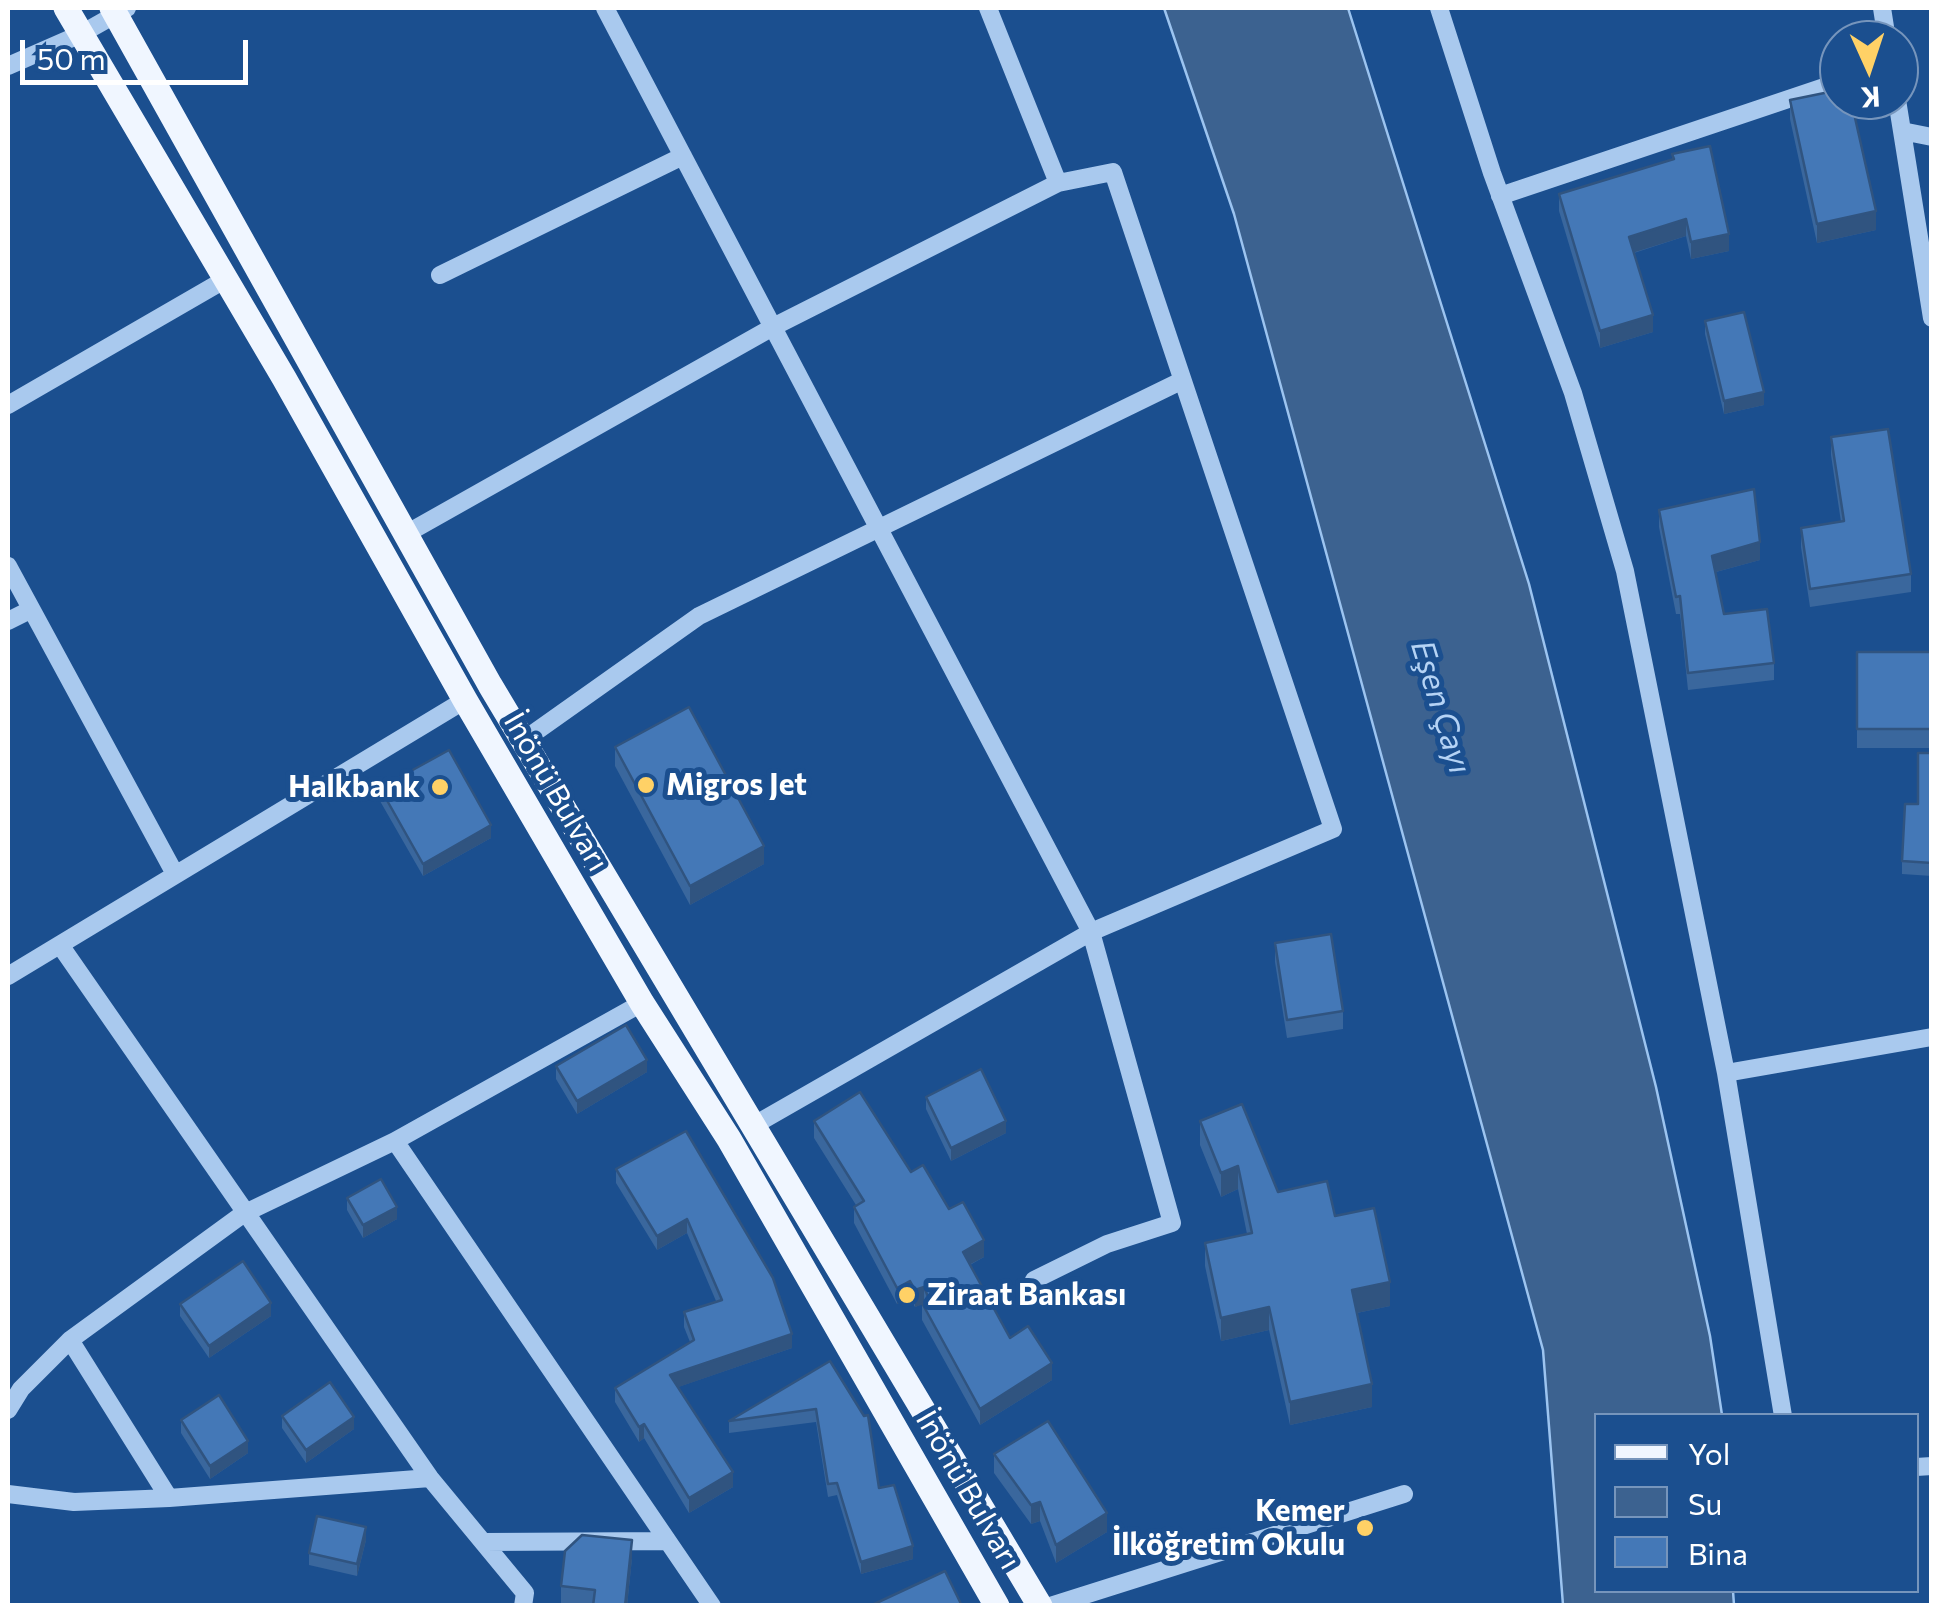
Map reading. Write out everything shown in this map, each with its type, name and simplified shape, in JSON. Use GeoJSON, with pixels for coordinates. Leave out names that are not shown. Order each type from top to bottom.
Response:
{"type":"FeatureCollection","features":[{"type":"Feature","properties":{"kind":"main road","name":"İnönü Bulvarı"},"geometry":{"type":"LineString","coordinates":[[66,8],[226,279],[465,700],[642,1003],[729,1139],[997,1606]]}},
{"type":"Feature","properties":{"kind":"main road","name":"İnönü Bulvarı"},"geometry":{"type":"LineString","coordinates":[[119,10],[404,535],[490,685],[611,893],[756,1124],[1040,1606]]}},
{"type":"Feature","properties":{"kind":"main road"},"geometry":{"type":"LineString","coordinates":[[465,700],[490,685]]}},
{"type":"Feature","properties":{"kind":"main road"},"geometry":{"type":"LineString","coordinates":[[729,1139],[756,1124]]}},
{"type":"Feature","properties":{"kind":"street"},"geometry":{"type":"LineString","coordinates":[[605,8],[1091,932],[1172,1224],[1107,1244],[1034,1280]]}},
{"type":"Feature","properties":{"kind":"street"},"geometry":{"type":"LineString","coordinates":[[988,8],[1058,182]]}},
{"type":"Feature","properties":{"kind":"street"},"geometry":{"type":"LineString","coordinates":[[1439,8],[1500,196],[1573,393],[1626,571],[1726,1073],[1783,1413]]}},
{"type":"Feature","properties":{"kind":"street"},"geometry":{"type":"LineString","coordinates":[[8,66],[81,34],[119,10]]}},
{"type":"Feature","properties":{"kind":"street"},"geometry":{"type":"LineString","coordinates":[[1500,196],[1819,89]]}},
{"type":"Feature","properties":{"kind":"street"},"geometry":{"type":"LineString","coordinates":[[1900,120],[1932,318]]}},
{"type":"Feature","properties":{"kind":"street"},"geometry":{"type":"LineString","coordinates":[[1902,131],[1932,136]]}},
{"type":"Feature","properties":{"kind":"street"},"geometry":{"type":"LineString","coordinates":[[440,276],[683,156]]}},
{"type":"Feature","properties":{"kind":"street"},"geometry":{"type":"LineString","coordinates":[[404,535],[773,326],[1058,182],[1113,172],[1333,828],[1091,932],[756,1124]]}},
{"type":"Feature","properties":{"kind":"street"},"geometry":{"type":"LineString","coordinates":[[8,405],[226,279]]}},
{"type":"Feature","properties":{"kind":"street"},"geometry":{"type":"LineString","coordinates":[[524,740],[699,616],[1180,381]]}},
{"type":"Feature","properties":{"kind":"street"},"geometry":{"type":"LineString","coordinates":[[8,566],[174,874]]}},
{"type":"Feature","properties":{"kind":"street"},"geometry":{"type":"LineString","coordinates":[[8,621],[30,610]]}},
{"type":"Feature","properties":{"kind":"street"},"geometry":{"type":"LineString","coordinates":[[8,976],[465,700]]}},
{"type":"Feature","properties":{"kind":"street"},"geometry":{"type":"LineString","coordinates":[[60,945],[243,1214],[430,1478],[525,1593],[523,1606]]}},
{"type":"Feature","properties":{"kind":"street"},"geometry":{"type":"LineString","coordinates":[[8,1410],[21,1389],[70,1340],[243,1214],[395,1141],[642,1003]]}},
{"type":"Feature","properties":{"kind":"street"},"geometry":{"type":"LineString","coordinates":[[1726,1073],[1932,1037]]}},
{"type":"Feature","properties":{"kind":"street"},"geometry":{"type":"LineString","coordinates":[[395,1141],[712,1606]]}},
{"type":"Feature","properties":{"kind":"street"},"geometry":{"type":"LineString","coordinates":[[70,1340],[170,1498]]}},
{"type":"Feature","properties":{"kind":"street"},"geometry":{"type":"LineString","coordinates":[[8,1494],[74,1502],[430,1478]]}},
{"type":"Feature","properties":{"kind":"street"},"geometry":{"type":"LineString","coordinates":[[1050,1606],[1404,1494]]}},
{"type":"Feature","properties":{"kind":"street"},"geometry":{"type":"LineString","coordinates":[[484,1542],[667,1542]]}},
{"type":"Feature","properties":{"kind":"water","name":"Eşen Çayı"},"geometry":{"type":"Polygon","coordinates":[[[1164,8],[1348,8],[1529,584],[1656,1087],[1710,1336],[1722,1413],[1594,1413],[1594,1593],[1733,1593],[1734,1605],[1563,1605],[1543,1350],[1234,214],[1164,8]]]}},
{"type":"Feature","properties":{"kind":"building"},"geometry":{"type":"Polygon","coordinates":[[[1819,94],[1819,120],[1856,120],[1876,211],[1817,224],[1790,100],[1819,94]]]}},
{"type":"Feature","properties":{"kind":"building"},"geometry":{"type":"Polygon","coordinates":[[[1710,146],[1729,234],[1691,242],[1686,219],[1629,237],[1653,315],[1600,331],[1559,194],[1674,159],[1672,154],[1710,146]]]}},
{"type":"Feature","properties":{"kind":"building"},"geometry":{"type":"Polygon","coordinates":[[[1744,312],[1764,392],[1724,401],[1705,321],[1744,312]]]}},
{"type":"Feature","properties":{"kind":"building"},"geometry":{"type":"Polygon","coordinates":[[[1888,429],[1911,574],[1810,589],[1801,528],[1844,521],[1831,437],[1888,429]]]}},
{"type":"Feature","properties":{"kind":"building"},"geometry":{"type":"Polygon","coordinates":[[[1754,489],[1760,542],[1712,556],[1724,614],[1767,609],[1774,663],[1688,673],[1680,596],[1676,597],[1659,510],[1754,489]]]}},
{"type":"Feature","properties":{"kind":"building"},"geometry":{"type":"Polygon","coordinates":[[[1857,652],[1932,652],[1932,729],[1857,729],[1857,652]]]}},
{"type":"Feature","properties":{"kind":"building"},"geometry":{"type":"Polygon","coordinates":[[[689,707],[764,846],[690,886],[615,747],[689,707]]]}},
{"type":"Feature","properties":{"kind":"building"},"geometry":{"type":"Polygon","coordinates":[[[449,750],[491,825],[423,864],[380,788],[449,750]]]}},
{"type":"Feature","properties":{"kind":"building"},"geometry":{"type":"Polygon","coordinates":[[[1918,753],[1932,753],[1932,863],[1902,861],[1905,804],[1918,804],[1918,753]]]}},
{"type":"Feature","properties":{"kind":"building"},"geometry":{"type":"Polygon","coordinates":[[[1331,934],[1343,1011],[1287,1020],[1275,943],[1331,934]]]}},
{"type":"Feature","properties":{"kind":"building"},"geometry":{"type":"Polygon","coordinates":[[[626,1025],[647,1060],[577,1101],[556,1066],[626,1025]]]}},
{"type":"Feature","properties":{"kind":"building"},"geometry":{"type":"Polygon","coordinates":[[[981,1069],[1006,1121],[951,1148],[926,1097],[981,1069]]]}},
{"type":"Feature","properties":{"kind":"building"},"geometry":{"type":"Polygon","coordinates":[[[860,1092],[911,1172],[923,1165],[949,1209],[963,1202],[984,1240],[963,1252],[1010,1338],[1028,1326],[1052,1363],[980,1409],[922,1303],[929,1299],[924,1287],[915,1290],[910,1281],[897,1288],[854,1207],[864,1201],[814,1121],[860,1092]]]}},
{"type":"Feature","properties":{"kind":"building"},"geometry":{"type":"Polygon","coordinates":[[[1242,1104],[1278,1192],[1327,1181],[1335,1216],[1374,1208],[1390,1282],[1352,1290],[1372,1384],[1290,1402],[1269,1307],[1221,1318],[1205,1243],[1252,1233],[1238,1166],[1221,1173],[1200,1121],[1242,1104]]]}},
{"type":"Feature","properties":{"kind":"building"},"geometry":{"type":"Polygon","coordinates":[[[686,1131],[773,1278],[792,1334],[670,1375],[733,1472],[689,1498],[644,1424],[639,1427],[615,1388],[694,1340],[684,1312],[722,1300],[687,1219],[657,1236],[616,1169],[686,1131]]]}},
{"type":"Feature","properties":{"kind":"building"},"geometry":{"type":"Polygon","coordinates":[[[381,1179],[397,1207],[363,1225],[347,1198],[381,1179]]]}},
{"type":"Feature","properties":{"kind":"building"},"geometry":{"type":"Polygon","coordinates":[[[243,1261],[271,1303],[209,1346],[180,1304],[243,1261]]]}},
{"type":"Feature","properties":{"kind":"building"},"geometry":{"type":"Polygon","coordinates":[[[830,1361],[864,1416],[868,1415],[879,1488],[894,1485],[913,1546],[861,1562],[837,1483],[828,1484],[816,1409],[729,1421],[830,1361]]]}},
{"type":"Feature","properties":{"kind":"building"},"geometry":{"type":"Polygon","coordinates":[[[330,1382],[354,1417],[306,1450],[282,1416],[330,1382]]]}},
{"type":"Feature","properties":{"kind":"building"},"geometry":{"type":"Polygon","coordinates":[[[219,1395],[248,1441],[210,1466],[181,1420],[219,1395]]]}},
{"type":"Feature","properties":{"kind":"building"},"geometry":{"type":"Polygon","coordinates":[[[1048,1421],[1107,1513],[1056,1545],[1040,1502],[1031,1505],[994,1454],[1048,1421]]]}},
{"type":"Feature","properties":{"kind":"building"},"geometry":{"type":"Polygon","coordinates":[[[317,1516],[366,1527],[357,1564],[309,1553],[317,1516]]]}},
{"type":"Feature","properties":{"kind":"building"},"geometry":{"type":"Polygon","coordinates":[[[582,1535],[632,1540],[625,1606],[593,1606],[595,1590],[561,1586],[565,1551],[582,1535]]]}},
{"type":"Feature","properties":{"kind":"building"},"geometry":{"type":"Polygon","coordinates":[[[945,1571],[962,1606],[872,1605],[945,1571]]]}},
{"type":"Feature","properties":{"kind":"place","name":"Migros Jet"},"geometry":{"type":"Point","coordinates":[646,785]}},
{"type":"Feature","properties":{"kind":"place","name":"Halkbank"},"geometry":{"type":"Point","coordinates":[440,787]}},
{"type":"Feature","properties":{"kind":"place","name":"Ziraat Bankası"},"geometry":{"type":"Point","coordinates":[907,1295]}},
{"type":"Feature","properties":{"kind":"place","name":"Kemer İlköğretim Okulu"},"geometry":{"type":"Point","coordinates":[1365,1528]}}]}
